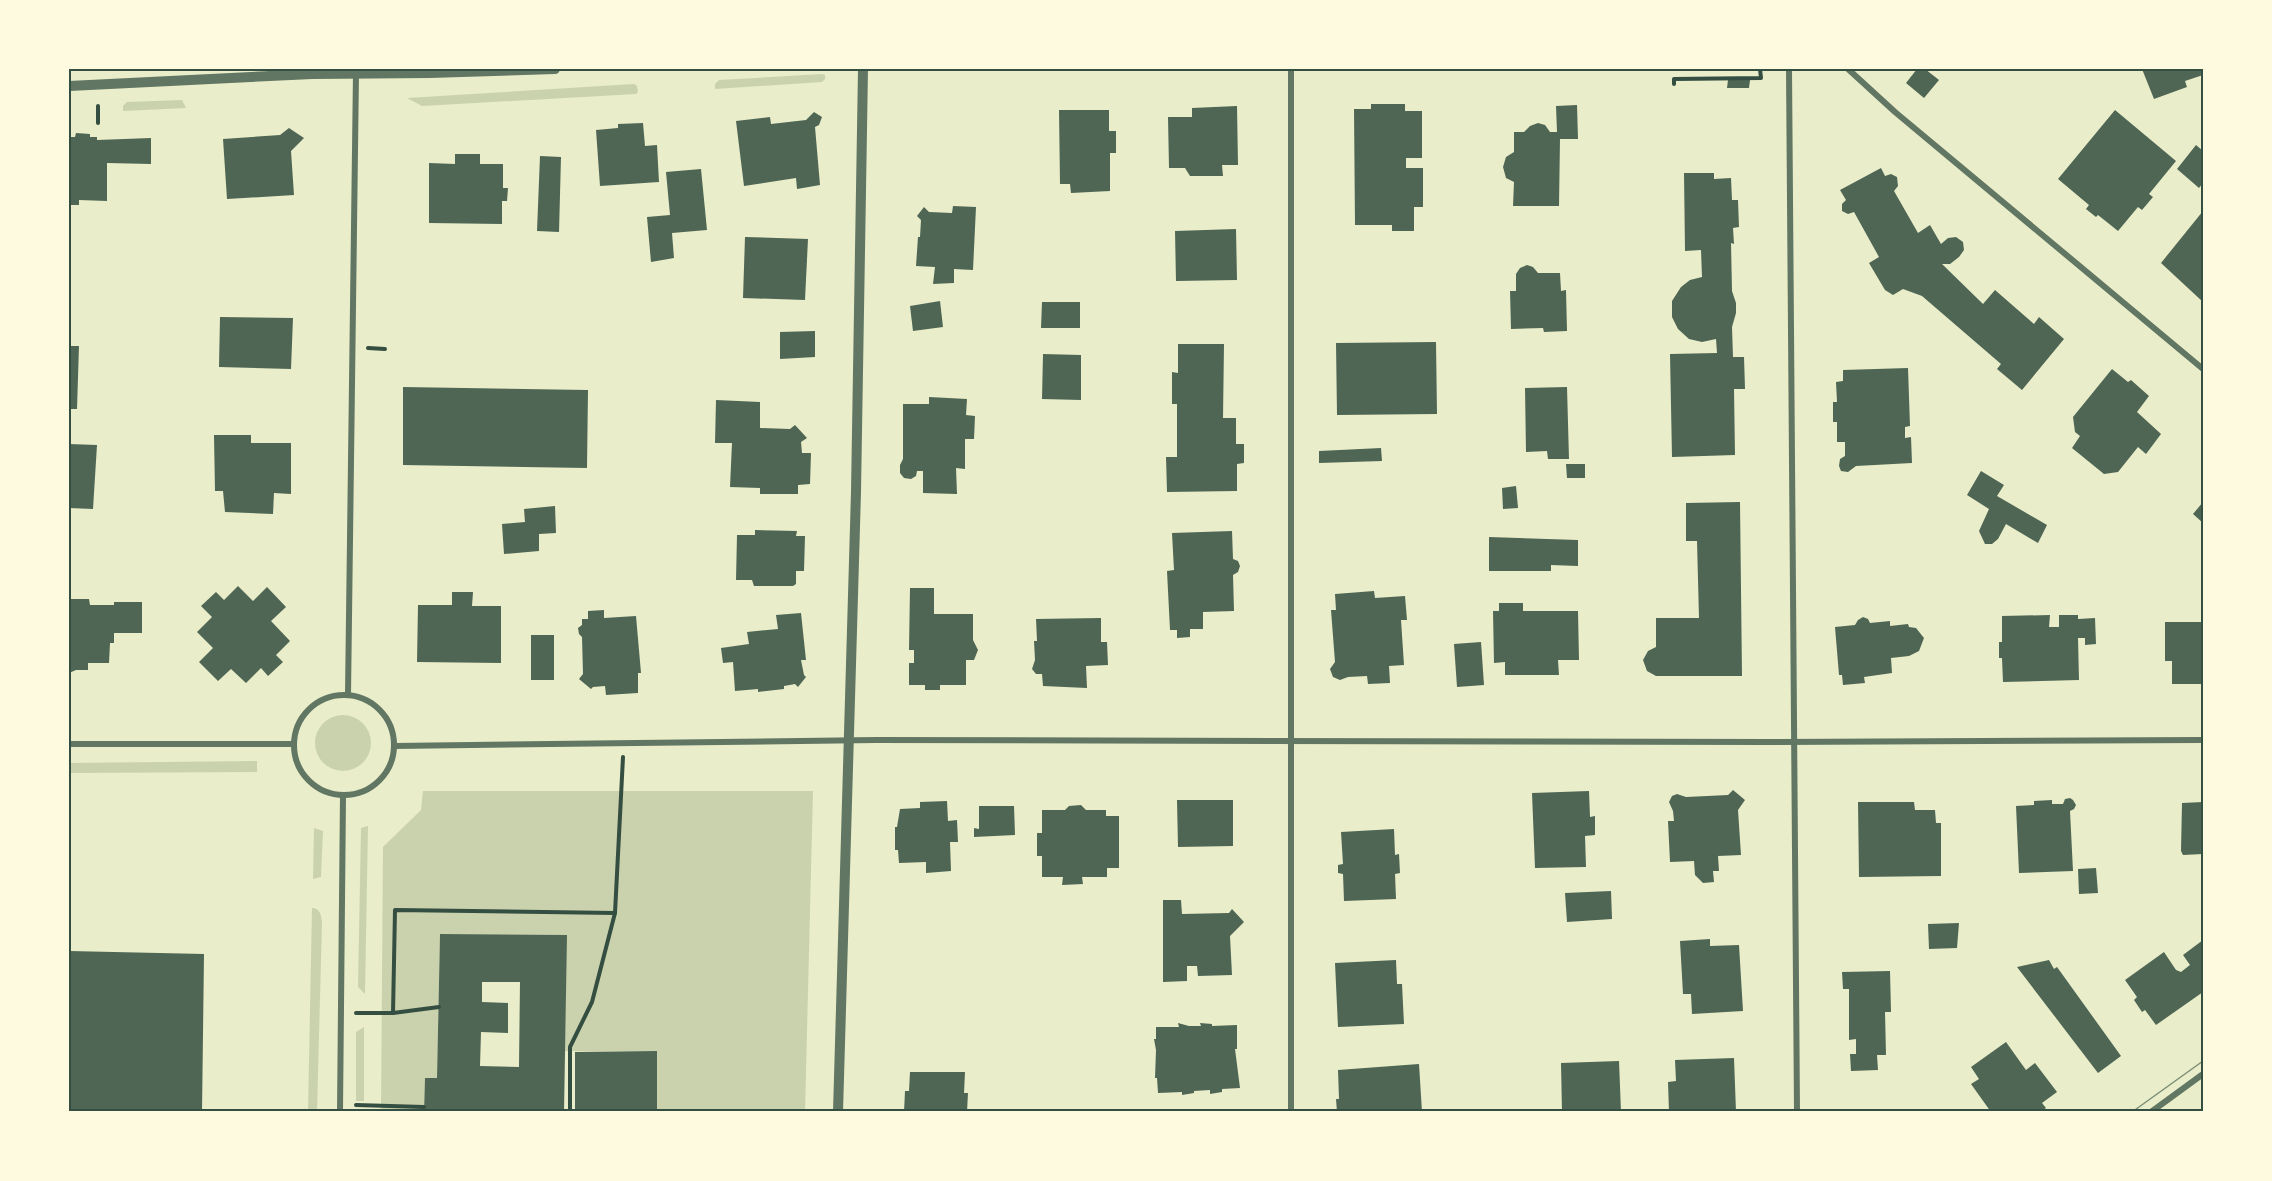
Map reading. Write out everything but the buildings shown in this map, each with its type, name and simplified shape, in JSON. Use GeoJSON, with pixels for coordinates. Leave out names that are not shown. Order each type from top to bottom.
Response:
{"type":"FeatureCollection","features":[{"type":"Feature","properties":{"kind":"street"},"geometry":{"type":"LineString","coordinates":[[69,86],[356,72],[555,69]]}},
{"type":"Feature","properties":{"kind":"street"},"geometry":{"type":"LineString","coordinates":[[838,1112],[859,350],[863,69]]}},
{"type":"Feature","properties":{"kind":"street"},"geometry":{"type":"LineString","coordinates":[[1291,69],[1291,1112]]}},
{"type":"Feature","properties":{"kind":"street"},"geometry":{"type":"LineString","coordinates":[[1789,69],[1797,1112]]}},
{"type":"Feature","properties":{"kind":"street"},"geometry":{"type":"LineString","coordinates":[[1848,69],[1895,112],[2203,369]]}},
{"type":"Feature","properties":{"kind":"street"},"geometry":{"type":"LineString","coordinates":[[348,695],[356,72]]}},
{"type":"Feature","properties":{"kind":"street"},"geometry":{"type":"LineString","coordinates":[[348,695],[363,699],[375,706],[392,731],[394,746],[387,768],[372,786],[358,793],[343,795],[327,792],[314,785],[303,773],[296,759],[294,744],[297,728],[305,714],[317,703],[332,697],[348,695]]}},
{"type":"Feature","properties":{"kind":"street"},"geometry":{"type":"LineString","coordinates":[[394,746],[849,740],[1795,742],[2203,740]]}},
{"type":"Feature","properties":{"kind":"street"},"geometry":{"type":"LineString","coordinates":[[69,744],[294,744]]}},
{"type":"Feature","properties":{"kind":"street"},"geometry":{"type":"LineString","coordinates":[[340,1109],[343,795]]}},
{"type":"Feature","properties":{"kind":"street"},"geometry":{"type":"LineString","coordinates":[[2151,1112],[2203,1074]]}},
{"type":"Feature","properties":{"kind":"path"},"geometry":{"type":"LineString","coordinates":[[1674,84],[1674,79],[1761,78],[1760,69]]}},
{"type":"Feature","properties":{"kind":"path"},"geometry":{"type":"LineString","coordinates":[[98,106],[98,123]]}},
{"type":"Feature","properties":{"kind":"path"},"geometry":{"type":"LineString","coordinates":[[570,1112],[570,1047],[592,1002],[615,913],[624,744]]}},
{"type":"Feature","properties":{"kind":"path"},"geometry":{"type":"LineString","coordinates":[[393,1013],[395,910],[615,913]]}},
{"type":"Feature","properties":{"kind":"path"},"geometry":{"type":"LineString","coordinates":[[342,1013],[393,1013],[439,1007]]}},
{"type":"Feature","properties":{"kind":"path"},"geometry":{"type":"LineString","coordinates":[[340,1109],[424,1107]]}},
{"type":"Feature","properties":{"kind":"green space"},"geometry":{"type":"Polygon","coordinates":[[[825,75],[825,79],[822,82],[715,89],[715,84],[719,80],[825,75]]]}},
{"type":"Feature","properties":{"kind":"green space"},"geometry":{"type":"Polygon","coordinates":[[[634,84],[637,86],[636,94],[422,106],[407,98],[634,84]]]}},
{"type":"Feature","properties":{"kind":"green space"},"geometry":{"type":"Polygon","coordinates":[[[182,100],[186,108],[123,111],[123,106],[127,102],[182,100]]]}},
{"type":"Feature","properties":{"kind":"green space"},"geometry":{"type":"Polygon","coordinates":[[[343,715],[354,717],[363,723],[369,732],[371,743],[369,754],[363,763],[354,769],[343,771],[332,769],[323,763],[317,754],[315,743],[317,732],[323,723],[332,717],[343,715]]]}},
{"type":"Feature","properties":{"kind":"green space"},"geometry":{"type":"Polygon","coordinates":[[[257,761],[257,772],[69,773],[69,763],[257,761]]]}},
{"type":"Feature","properties":{"kind":"green space"},"geometry":{"type":"Polygon","coordinates":[[[423,791],[813,791],[805,1112],[657,1112],[656,1051],[565,1051],[566,935],[440,934],[437,1078],[425,1078],[424,1112],[381,1112],[383,847],[421,810],[423,791]]]}},
{"type":"Feature","properties":{"kind":"green space"},"geometry":{"type":"Polygon","coordinates":[[[368,826],[365,994],[358,987],[361,828],[368,826]]]}},
{"type":"Feature","properties":{"kind":"green space"},"geometry":{"type":"Polygon","coordinates":[[[314,828],[323,831],[321,877],[313,879],[314,828]]]}},
{"type":"Feature","properties":{"kind":"green space"},"geometry":{"type":"Polygon","coordinates":[[[312,908],[321,914],[322,922],[317,1112],[308,1112],[312,908]]]}},
{"type":"Feature","properties":{"kind":"green space"},"geometry":{"type":"Polygon","coordinates":[[[364,1027],[364,1101],[356,1101],[356,1032],[364,1027]]]}},
{"type":"Feature","properties":{"kind":"tram line"},"geometry":{"type":"LineString","coordinates":[[2132,1112],[2203,1061]]}}]}
